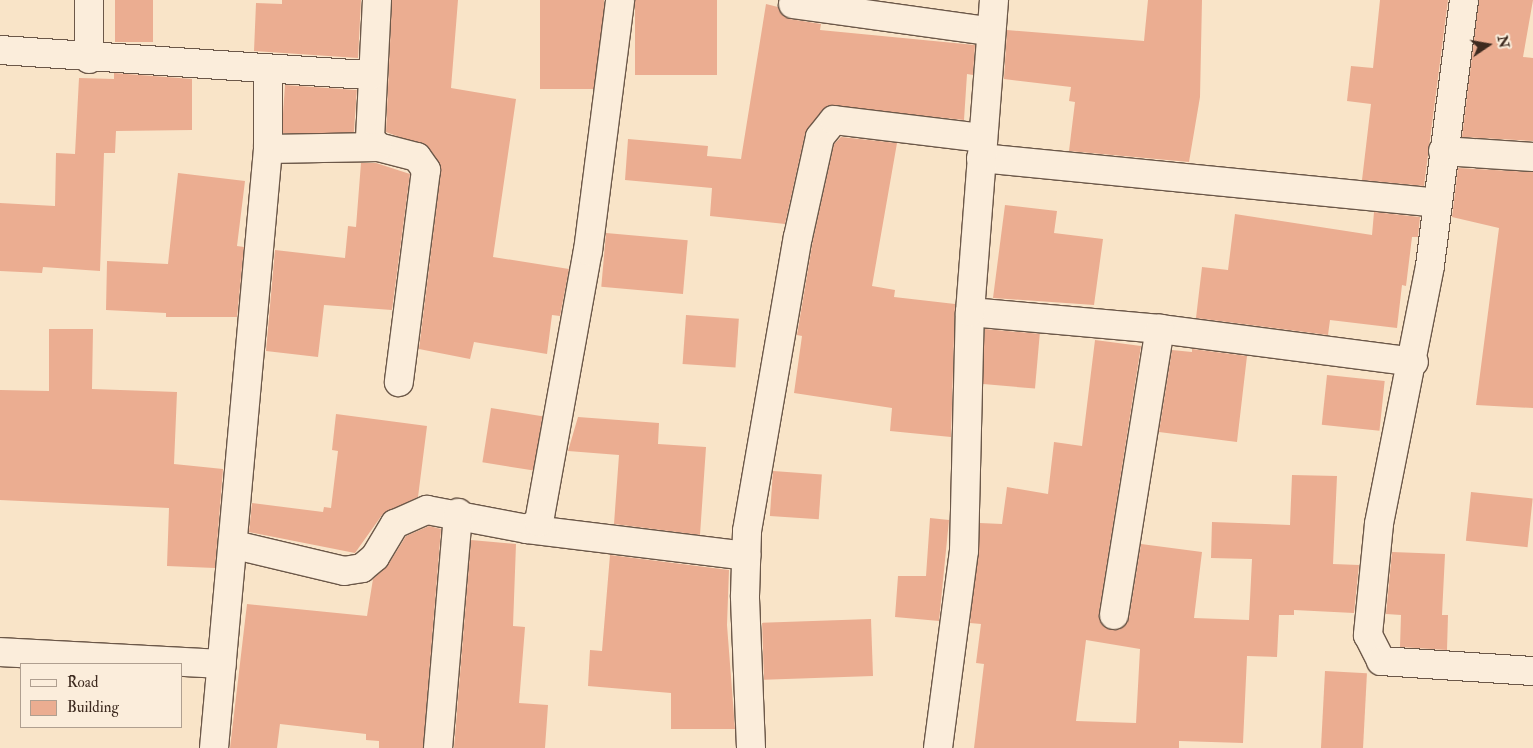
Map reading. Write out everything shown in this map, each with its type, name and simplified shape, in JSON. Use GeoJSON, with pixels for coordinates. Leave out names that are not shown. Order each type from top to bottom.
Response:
{"type":"FeatureCollection","features":[{"type":"Feature","properties":{"kind":"street"},"geometry":{"type":"LineString","coordinates":[[89,0],[89,59]]}},
{"type":"Feature","properties":{"kind":"street"},"geometry":{"type":"LineString","coordinates":[[376,0],[368,125],[378,147]]}},
{"type":"Feature","properties":{"kind":"street"},"geometry":{"type":"LineString","coordinates":[[527,529],[539,522],[546,500],[588,251],[620,0]]}},
{"type":"Feature","properties":{"kind":"street"},"geometry":{"type":"LineString","coordinates":[[938,748],[964,551],[970,312],[988,31],[994,0]]}},
{"type":"Feature","properties":{"kind":"street"},"geometry":{"type":"LineString","coordinates":[[1464,0],[1414,362],[1379,524],[1368,635],[1372,650],[1381,661],[1533,671]]}},
{"type":"Feature","properties":{"kind":"street"},"geometry":{"type":"LineString","coordinates":[[793,4],[988,31]]}},
{"type":"Feature","properties":{"kind":"street"},"geometry":{"type":"LineString","coordinates":[[0,50],[89,59],[268,72],[371,75]]}},
{"type":"Feature","properties":{"kind":"street"},"geometry":{"type":"LineString","coordinates":[[214,748],[235,546],[268,149],[268,72]]}},
{"type":"Feature","properties":{"kind":"street"},"geometry":{"type":"LineString","coordinates":[[751,748],[746,556],[798,237],[820,137],[834,120],[981,148],[1437,203]]}},
{"type":"Feature","properties":{"kind":"street"},"geometry":{"type":"LineString","coordinates":[[268,149],[378,147],[418,157],[426,170],[399,382]]}},
{"type":"Feature","properties":{"kind":"street"},"geometry":{"type":"LineString","coordinates":[[1443,151],[1533,157]]}},
{"type":"Feature","properties":{"kind":"street"},"geometry":{"type":"LineString","coordinates":[[970,312],[1160,329],[1414,362]]}},
{"type":"Feature","properties":{"kind":"street"},"geometry":{"type":"LineString","coordinates":[[1114,615],[1160,329]]}},
{"type":"Feature","properties":{"kind":"street"},"geometry":{"type":"LineString","coordinates":[[235,546],[344,571],[362,568],[375,557],[395,524],[408,515],[427,510],[458,513],[527,529],[746,556]]}},
{"type":"Feature","properties":{"kind":"street"},"geometry":{"type":"LineString","coordinates":[[438,748],[458,513]]}},
{"type":"Feature","properties":{"kind":"street"},"geometry":{"type":"LineString","coordinates":[[0,652],[222,664]]}},
{"type":"Feature","properties":{"kind":"building"},"geometry":{"type":"Polygon","coordinates":[[[115,0],[153,0],[153,42],[115,42],[115,0]]]}},
{"type":"Feature","properties":{"kind":"building"},"geometry":{"type":"Polygon","coordinates":[[[282,0],[361,0],[358,58],[254,51],[256,3],[282,4],[282,0]]]}},
{"type":"Feature","properties":{"kind":"building"},"geometry":{"type":"Polygon","coordinates":[[[392,0],[458,0],[451,88],[516,99],[493,257],[569,269],[560,316],[552,315],[547,354],[474,342],[470,359],[419,349],[441,171],[429,148],[386,132],[392,0]]]}},
{"type":"Feature","properties":{"kind":"building"},"geometry":{"type":"Polygon","coordinates":[[[540,0],[604,0],[604,89],[540,89],[540,0]]]}},
{"type":"Feature","properties":{"kind":"building"},"geometry":{"type":"Polygon","coordinates":[[[635,0],[717,0],[717,75],[635,75],[635,0]]]}},
{"type":"Feature","properties":{"kind":"building"},"geometry":{"type":"Polygon","coordinates":[[[1148,0],[1202,0],[1200,97],[1189,162],[1069,151],[1075,102],[1069,101],[1071,87],[1004,79],[1007,30],[1144,41],[1148,0]]]}},
{"type":"Feature","properties":{"kind":"building"},"geometry":{"type":"Polygon","coordinates":[[[1380,0],[1448,0],[1424,186],[1362,180],[1371,104],[1347,101],[1351,66],[1373,68],[1380,0]]]}},
{"type":"Feature","properties":{"kind":"building"},"geometry":{"type":"Polygon","coordinates":[[[1479,0],[1533,0],[1523,57],[1533,58],[1533,141],[1462,137],[1479,0]]]}},
{"type":"Feature","properties":{"kind":"building"},"geometry":{"type":"Polygon","coordinates":[[[766,4],[778,7],[790,19],[821,24],[820,30],[975,45],[973,75],[967,74],[964,120],[828,106],[805,134],[785,224],[710,216],[712,188],[625,180],[628,139],[708,146],[707,156],[741,159],[766,4]]]}},
{"type":"Feature","properties":{"kind":"building"},"geometry":{"type":"Polygon","coordinates":[[[114,73],[192,79],[192,130],[116,131],[115,153],[104,153],[100,271],[43,267],[42,273],[0,271],[0,203],[55,206],[56,153],[75,154],[79,78],[114,79],[114,73]]]}},
{"type":"Feature","properties":{"kind":"building"},"geometry":{"type":"Polygon","coordinates":[[[285,85],[357,90],[353,138],[282,133],[285,85]]]}},
{"type":"Feature","properties":{"kind":"building"},"geometry":{"type":"Polygon","coordinates":[[[841,137],[897,143],[872,286],[895,290],[894,297],[955,304],[951,437],[890,431],[892,408],[794,393],[802,336],[797,335],[813,240],[834,144],[841,137]]]}},
{"type":"Feature","properties":{"kind":"building"},"geometry":{"type":"Polygon","coordinates":[[[361,163],[376,163],[410,174],[392,310],[324,305],[318,357],[266,351],[275,250],[345,258],[348,226],[356,227],[361,163]]]}},
{"type":"Feature","properties":{"kind":"building"},"geometry":{"type":"Polygon","coordinates":[[[1458,168],[1533,172],[1533,408],[1476,405],[1499,228],[1452,217],[1458,168]]]}},
{"type":"Feature","properties":{"kind":"building"},"geometry":{"type":"Polygon","coordinates":[[[178,173],[245,181],[237,246],[244,247],[237,317],[166,317],[166,313],[106,310],[107,261],[168,264],[178,173]]]}},
{"type":"Feature","properties":{"kind":"building"},"geometry":{"type":"Polygon","coordinates":[[[1005,205],[1057,211],[1054,233],[1103,239],[1094,305],[993,298],[1005,205]]]}},
{"type":"Feature","properties":{"kind":"building"},"geometry":{"type":"Polygon","coordinates":[[[1374,212],[1420,217],[1418,237],[1412,237],[1406,286],[1402,285],[1397,328],[1330,320],[1328,335],[1196,318],[1202,267],[1228,270],[1235,214],[1372,235],[1374,212]]]}},
{"type":"Feature","properties":{"kind":"building"},"geometry":{"type":"Polygon","coordinates":[[[606,233],[688,240],[683,294],[601,287],[606,233]]]}},
{"type":"Feature","properties":{"kind":"building"},"geometry":{"type":"Polygon","coordinates":[[[686,315],[739,319],[735,368],[683,364],[686,315]]]}},
{"type":"Feature","properties":{"kind":"building"},"geometry":{"type":"Polygon","coordinates":[[[49,329],[93,329],[92,389],[177,392],[174,464],[223,469],[215,568],[167,566],[169,508],[0,500],[0,390],[49,391],[49,329]]]}},
{"type":"Feature","properties":{"kind":"building"},"geometry":{"type":"Polygon","coordinates":[[[985,329],[1040,334],[1035,389],[980,384],[985,329]]]}},
{"type":"Feature","properties":{"kind":"building"},"geometry":{"type":"Polygon","coordinates":[[[1095,340],[1141,346],[1099,613],[1105,627],[1119,630],[1129,618],[1141,544],[1202,552],[1194,618],[1249,620],[1252,559],[1211,558],[1212,522],[1290,525],[1292,475],[1337,476],[1333,564],[1359,565],[1354,613],[1294,610],[1294,615],[1279,615],[1277,657],[1247,656],[1243,743],[1179,741],[1179,748],[974,748],[984,664],[976,663],[981,624],[970,623],[980,523],[1002,524],[1007,487],[1048,494],[1054,442],[1082,446],[1095,340]],[[1086,640],[1076,721],[1136,723],[1140,649],[1086,640]]]}},
{"type":"Feature","properties":{"kind":"building"},"geometry":{"type":"Polygon","coordinates":[[[1192,349],[1247,356],[1237,442],[1159,432],[1172,350],[1192,352],[1192,349]]]}},
{"type":"Feature","properties":{"kind":"building"},"geometry":{"type":"Polygon","coordinates":[[[1327,375],[1385,381],[1379,431],[1322,425],[1327,375]]]}},
{"type":"Feature","properties":{"kind":"building"},"geometry":{"type":"Polygon","coordinates":[[[491,408],[542,416],[534,470],[482,462],[491,408]]]}},
{"type":"Feature","properties":{"kind":"building"},"geometry":{"type":"Polygon","coordinates":[[[336,414],[427,426],[418,497],[382,515],[355,553],[249,532],[252,503],[323,512],[324,507],[331,508],[338,451],[332,450],[336,414]]]}},
{"type":"Feature","properties":{"kind":"building"},"geometry":{"type":"Polygon","coordinates":[[[578,417],[659,423],[658,444],[706,447],[700,535],[614,524],[619,455],[568,451],[578,417]]]}},
{"type":"Feature","properties":{"kind":"building"},"geometry":{"type":"Polygon","coordinates":[[[773,471],[822,474],[819,519],[770,516],[773,471]]]}},
{"type":"Feature","properties":{"kind":"building"},"geometry":{"type":"Polygon","coordinates":[[[1471,492],[1533,498],[1528,547],[1466,541],[1471,492]]]}},
{"type":"Feature","properties":{"kind":"building"},"geometry":{"type":"Polygon","coordinates":[[[930,518],[949,520],[939,621],[895,617],[898,576],[926,576],[930,518]]]}},
{"type":"Feature","properties":{"kind":"building"},"geometry":{"type":"Polygon","coordinates":[[[429,526],[441,529],[423,748],[379,748],[379,741],[366,740],[366,734],[280,724],[277,748],[230,748],[247,604],[367,616],[373,579],[388,565],[406,536],[429,526]]]}},
{"type":"Feature","properties":{"kind":"building"},"geometry":{"type":"Polygon","coordinates":[[[471,540],[516,544],[513,626],[525,627],[519,703],[548,705],[545,748],[454,748],[471,540]]]}},
{"type":"Feature","properties":{"kind":"building"},"geometry":{"type":"Polygon","coordinates":[[[1392,552],[1445,554],[1442,615],[1448,615],[1447,650],[1400,647],[1401,615],[1386,614],[1392,552]]]}},
{"type":"Feature","properties":{"kind":"building"},"geometry":{"type":"Polygon","coordinates":[[[610,555],[729,570],[727,625],[735,729],[671,729],[671,693],[588,686],[590,650],[602,651],[610,555]]]}},
{"type":"Feature","properties":{"kind":"building"},"geometry":{"type":"Polygon","coordinates":[[[871,619],[873,676],[764,680],[762,623],[871,619]]]}},
{"type":"Feature","properties":{"kind":"building"},"geometry":{"type":"Polygon","coordinates":[[[1325,671],[1367,673],[1363,748],[1321,748],[1325,671]]]}}]}
